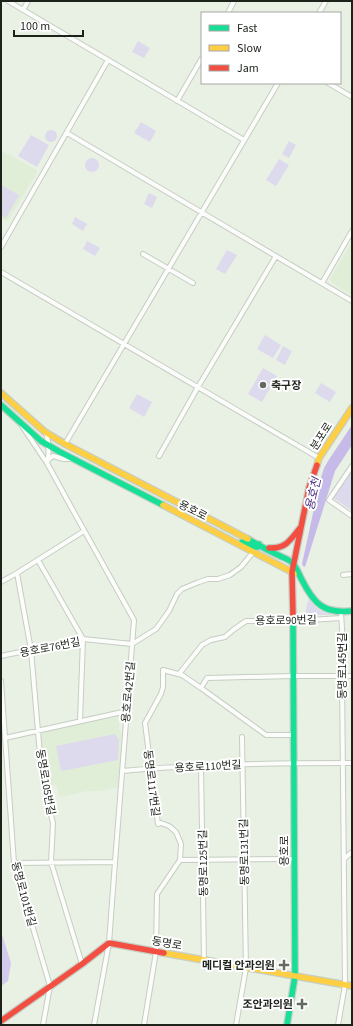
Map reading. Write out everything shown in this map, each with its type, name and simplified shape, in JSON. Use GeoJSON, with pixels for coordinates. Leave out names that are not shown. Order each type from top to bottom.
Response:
{"type":"FeatureCollection","features":[{"type":"Feature","properties":{"kind":"main road","name":"용호로"},"geometry":{"type":"LineString","coordinates":[[1,393],[45,432],[65,444],[293,563]]}},
{"type":"Feature","properties":{"kind":"main road","name":"용호로"},"geometry":{"type":"LineString","coordinates":[[1,405],[40,441],[48,446],[292,572],[295,976],[287,1025]]}},
{"type":"Feature","properties":{"kind":"main road","name":"분포로"},"geometry":{"type":"LineString","coordinates":[[292,572],[310,488],[319,458],[352,408]]}},
{"type":"Feature","properties":{"kind":"main road"},"geometry":{"type":"LineString","coordinates":[[266,548],[280,548],[288,544],[291,542],[301,526]]}},
{"type":"Feature","properties":{"kind":"main road"},"geometry":{"type":"LineString","coordinates":[[235,543],[242,542],[250,546],[257,547],[259,544]]}},
{"type":"Feature","properties":{"kind":"main road"},"geometry":{"type":"LineString","coordinates":[[293,563],[304,584],[317,603],[334,611],[352,611]]}},
{"type":"Feature","properties":{"kind":"main road"},"geometry":{"type":"LineString","coordinates":[[292,572],[304,584]]}},
{"type":"Feature","properties":{"kind":"main road"},"geometry":{"type":"LineString","coordinates":[[2,1022],[109,943]]}},
{"type":"Feature","properties":{"kind":"main road","name":"동명로"},"geometry":{"type":"LineString","coordinates":[[109,943],[352,986]]}},
{"type":"Feature","properties":{"kind":"street"},"geometry":{"type":"LineString","coordinates":[[8,1],[244,140]]}},
{"type":"Feature","properties":{"kind":"street"},"geometry":{"type":"LineString","coordinates":[[23,10],[28,1]]}},
{"type":"Feature","properties":{"kind":"street"},"geometry":{"type":"LineString","coordinates":[[228,12],[234,1]]}},
{"type":"Feature","properties":{"kind":"street"},"geometry":{"type":"LineString","coordinates":[[320,12],[326,1]]}},
{"type":"Feature","properties":{"kind":"street"},"geometry":{"type":"LineString","coordinates":[[1,247],[108,60]]}},
{"type":"Feature","properties":{"kind":"street"},"geometry":{"type":"LineString","coordinates":[[178,101],[201,60]]}},
{"type":"Feature","properties":{"kind":"street"},"geometry":{"type":"LineString","coordinates":[[65,444],[277,84]]}},
{"type":"Feature","properties":{"kind":"street"},"geometry":{"type":"LineString","coordinates":[[330,84],[352,97]]}},
{"type":"Feature","properties":{"kind":"street"},"geometry":{"type":"LineString","coordinates":[[66,133],[352,301]]}},
{"type":"Feature","properties":{"kind":"street"},"geometry":{"type":"LineString","coordinates":[[322,282],[352,232]]}},
{"type":"Feature","properties":{"kind":"street"},"geometry":{"type":"LineString","coordinates":[[143,254],[194,282]]}},
{"type":"Feature","properties":{"kind":"street"},"geometry":{"type":"LineString","coordinates":[[159,456],[276,256]]}},
{"type":"Feature","properties":{"kind":"street"},"geometry":{"type":"LineString","coordinates":[[1,272],[319,458]]}},
{"type":"Feature","properties":{"kind":"street","name":"용호로42번길"},"geometry":{"type":"LineString","coordinates":[[21,423],[36,448],[48,461],[84,531],[134,620],[109,943],[94,1025]]}},
{"type":"Feature","properties":{"kind":"street","name":"용호로42번길"},"geometry":{"type":"LineString","coordinates":[[45,432],[48,438],[48,446],[50,450],[48,461]]}},
{"type":"Feature","properties":{"kind":"street"},"geometry":{"type":"LineString","coordinates":[[36,448],[41,451],[46,451],[48,446]]}},
{"type":"Feature","properties":{"kind":"street"},"geometry":{"type":"LineString","coordinates":[[48,461],[53,456],[64,459],[73,459]]}},
{"type":"Feature","properties":{"kind":"street"},"geometry":{"type":"LineString","coordinates":[[352,466],[329,500],[352,516]]}},
{"type":"Feature","properties":{"kind":"street"},"geometry":{"type":"LineString","coordinates":[[1,582],[84,531]]}},
{"type":"Feature","properties":{"kind":"street"},"geometry":{"type":"LineString","coordinates":[[132,644],[156,629],[169,611],[177,594],[182,589],[208,579],[218,579],[230,575],[241,567],[254,552]]}},
{"type":"Feature","properties":{"kind":"street"},"geometry":{"type":"LineString","coordinates":[[38,560],[83,639],[80,721]]}},
{"type":"Feature","properties":{"kind":"street","name":"동명로105번길"},"geometry":{"type":"LineString","coordinates":[[16,573],[31,650],[41,766],[45,791],[53,822],[51,862],[82,964]]}},
{"type":"Feature","properties":{"kind":"street"},"geometry":{"type":"LineString","coordinates":[[342,574],[352,574]]}},
{"type":"Feature","properties":{"kind":"street","name":"동명로145번길"},"geometry":{"type":"LineString","coordinates":[[338,1025],[345,985],[343,646],[341,612]]}},
{"type":"Feature","properties":{"kind":"street","name":"용호로90번길"},"geometry":{"type":"LineString","coordinates":[[179,674],[202,645],[211,640],[225,637],[246,621],[293,621],[341,618]]}},
{"type":"Feature","properties":{"kind":"street","name":"용호로76번길"},"geometry":{"type":"LineString","coordinates":[[1,656],[83,639],[132,644]]}},
{"type":"Feature","properties":{"kind":"street","name":"동명로117번길"},"geometry":{"type":"LineString","coordinates":[[179,674],[163,670],[163,687],[161,694],[145,723],[158,824],[168,826],[176,832],[181,844],[180,860]]}},
{"type":"Feature","properties":{"kind":"street"},"geometry":{"type":"LineString","coordinates":[[179,674],[266,735],[294,735]]}},
{"type":"Feature","properties":{"kind":"street"},"geometry":{"type":"LineString","coordinates":[[201,688],[207,678],[352,676]]}},
{"type":"Feature","properties":{"kind":"street","name":"동명로101번길"},"geometry":{"type":"LineString","coordinates":[[1,681],[14,863],[50,986]]}},
{"type":"Feature","properties":{"kind":"street"},"geometry":{"type":"LineString","coordinates":[[5,738],[127,711]]}},
{"type":"Feature","properties":{"kind":"street","name":"동명로131번길"},"geometry":{"type":"LineString","coordinates":[[236,1025],[246,968],[242,737]]}},
{"type":"Feature","properties":{"kind":"street","name":"용호로110번길"},"geometry":{"type":"LineString","coordinates":[[122,771],[242,764],[352,763]]}},
{"type":"Feature","properties":{"kind":"street","name":"동명로125번길"},"geometry":{"type":"LineString","coordinates":[[201,766],[204,960]]}},
{"type":"Feature","properties":{"kind":"street"},"geometry":{"type":"LineString","coordinates":[[344,859],[352,852]]}},
{"type":"Feature","properties":{"kind":"street"},"geometry":{"type":"LineString","coordinates":[[144,1025],[156,952],[156,894],[180,860],[294,859]]}},
{"type":"Feature","properties":{"kind":"street"},"geometry":{"type":"LineString","coordinates":[[14,863],[115,862]]}},
{"type":"Feature","properties":{"kind":"street"},"geometry":{"type":"LineString","coordinates":[[43,1025],[50,986]]}},
{"type":"Feature","properties":{"kind":"shaded area"},"geometry":{"type":"Polygon","coordinates":[[[138,41],[150,48],[144,58],[132,52],[138,41]]]}},
{"type":"Feature","properties":{"kind":"shaded area"},"geometry":{"type":"Polygon","coordinates":[[[141,122],[156,131],[150,142],[134,133],[141,122]]]}},
{"type":"Feature","properties":{"kind":"shaded area"},"geometry":{"type":"Polygon","coordinates":[[[53,130],[56,131],[56,141],[49,142],[46,141],[45,134],[46,131],[53,130]]]}},
{"type":"Feature","properties":{"kind":"shaded area"},"geometry":{"type":"Polygon","coordinates":[[[31,135],[49,145],[37,167],[18,156],[31,135]]]}},
{"type":"Feature","properties":{"kind":"shaded area"},"geometry":{"type":"Polygon","coordinates":[[[289,141],[296,145],[289,158],[282,154],[289,141]]]}},
{"type":"Feature","properties":{"kind":"shaded area"},"geometry":{"type":"Polygon","coordinates":[[[1,150],[38,171],[7,222],[1,218],[1,150]]]}},
{"type":"Feature","properties":{"kind":"shaded area"},"geometry":{"type":"Polygon","coordinates":[[[92,158],[97,160],[99,165],[97,170],[92,172],[87,170],[85,165],[87,160],[92,158]]]}},
{"type":"Feature","properties":{"kind":"shaded area"},"geometry":{"type":"Polygon","coordinates":[[[279,159],[289,165],[276,186],[266,180],[279,159]]]}},
{"type":"Feature","properties":{"kind":"shaded area"},"geometry":{"type":"Polygon","coordinates":[[[1,185],[19,195],[6,218],[1,215],[1,185]]]}},
{"type":"Feature","properties":{"kind":"shaded area"},"geometry":{"type":"Polygon","coordinates":[[[149,193],[157,197],[152,208],[144,204],[149,193]]]}},
{"type":"Feature","properties":{"kind":"shaded area"},"geometry":{"type":"Polygon","coordinates":[[[75,217],[87,224],[83,231],[72,224],[75,217]]]}},
{"type":"Feature","properties":{"kind":"shaded area"},"geometry":{"type":"Polygon","coordinates":[[[87,241],[100,248],[95,256],[83,249],[87,241]]]}},
{"type":"Feature","properties":{"kind":"shaded area"},"geometry":{"type":"Polygon","coordinates":[[[352,242],[352,295],[332,283],[330,278],[352,242]]]}},
{"type":"Feature","properties":{"kind":"shaded area"},"geometry":{"type":"Polygon","coordinates":[[[227,250],[237,255],[225,274],[216,269],[227,250]]]}},
{"type":"Feature","properties":{"kind":"shaded area"},"geometry":{"type":"Polygon","coordinates":[[[265,335],[281,345],[273,358],[257,349],[265,335]]]}},
{"type":"Feature","properties":{"kind":"shaded area"},"geometry":{"type":"Polygon","coordinates":[[[283,346],[292,351],[285,365],[276,360],[283,346]]]}},
{"type":"Feature","properties":{"kind":"shaded area","name":"축구장"},"geometry":{"type":"Polygon","coordinates":[[[263,368],[277,376],[262,402],[248,394],[263,368]]]}},
{"type":"Feature","properties":{"kind":"shaded area"},"geometry":{"type":"Polygon","coordinates":[[[321,383],[336,392],[330,402],[315,393],[321,383]]]}},
{"type":"Feature","properties":{"kind":"shaded area"},"geometry":{"type":"Polygon","coordinates":[[[137,394],[152,402],[144,417],[129,408],[137,394]]]}},
{"type":"Feature","properties":{"kind":"shaded area"},"geometry":{"type":"Polygon","coordinates":[[[352,425],[352,445],[335,471],[305,567],[302,564],[324,468],[352,425]]]}},
{"type":"Feature","properties":{"kind":"shaded area"},"geometry":{"type":"Polygon","coordinates":[[[352,469],[352,511],[332,497],[352,469]]]}},
{"type":"Feature","properties":{"kind":"shaded area"},"geometry":{"type":"Polygon","coordinates":[[[309,599],[319,610],[332,615],[305,615],[309,599]]]}},
{"type":"Feature","properties":{"kind":"shaded area"},"geometry":{"type":"Polygon","coordinates":[[[119,716],[119,729],[123,736],[118,787],[103,791],[87,791],[60,797],[56,785],[47,786],[43,765],[40,733],[119,716]]]}},
{"type":"Feature","properties":{"kind":"shaded area"},"geometry":{"type":"Polygon","coordinates":[[[115,734],[119,740],[118,760],[61,771],[56,746],[115,734]]]}},
{"type":"Feature","properties":{"kind":"shaded area"},"geometry":{"type":"Polygon","coordinates":[[[1,931],[11,963],[8,981],[1,986],[1,931]]]}},
{"type":"Feature","properties":{"kind":"traffic: fast"},"geometry":{"type":"LineString","coordinates":[[1,405],[41,441],[163,505]]}},
{"type":"Feature","properties":{"kind":"traffic: fast"},"geometry":{"type":"LineString","coordinates":[[248,539],[291,561],[296,567],[306,588],[321,606],[334,611],[352,611]]}},
{"type":"Feature","properties":{"kind":"traffic: fast"},"geometry":{"type":"LineString","coordinates":[[242,542],[252,547],[258,547],[259,544]]}},
{"type":"Feature","properties":{"kind":"traffic: fast"},"geometry":{"type":"LineString","coordinates":[[287,1025],[295,976],[293,615]]}},
{"type":"Feature","properties":{"kind":"traffic: slow"},"geometry":{"type":"LineString","coordinates":[[1,393],[45,432],[65,444],[248,539]]}},
{"type":"Feature","properties":{"kind":"traffic: slow"},"geometry":{"type":"LineString","coordinates":[[317,465],[319,458],[352,408]]}},
{"type":"Feature","properties":{"kind":"traffic: slow"},"geometry":{"type":"LineString","coordinates":[[163,505],[294,574]]}},
{"type":"Feature","properties":{"kind":"traffic: slow"},"geometry":{"type":"LineString","coordinates":[[164,953],[352,986]]}},
{"type":"Feature","properties":{"kind":"traffic: jam"},"geometry":{"type":"LineString","coordinates":[[293,615],[292,572],[309,488],[317,465]]}},
{"type":"Feature","properties":{"kind":"traffic: jam"},"geometry":{"type":"LineString","coordinates":[[269,548],[284,545],[300,528]]}},
{"type":"Feature","properties":{"kind":"traffic: jam"},"geometry":{"type":"LineString","coordinates":[[1,1021],[82,964],[109,943],[164,953]]}},
{"type":"Feature","properties":{"kind":"place","name":"축구장"},"geometry":{"type":"Point","coordinates":[263,385]}},
{"type":"Feature","properties":{"kind":"place","name":"메디컬 안과의원"},"geometry":{"type":"Point","coordinates":[284,965]}},
{"type":"Feature","properties":{"kind":"place","name":"조안과의원"},"geometry":{"type":"Point","coordinates":[302,1004]}},
{"type":"Feature","properties":{"kind":"water label","name":"용호천"},"geometry":{"type":"Point","coordinates":[313,494]}}]}
